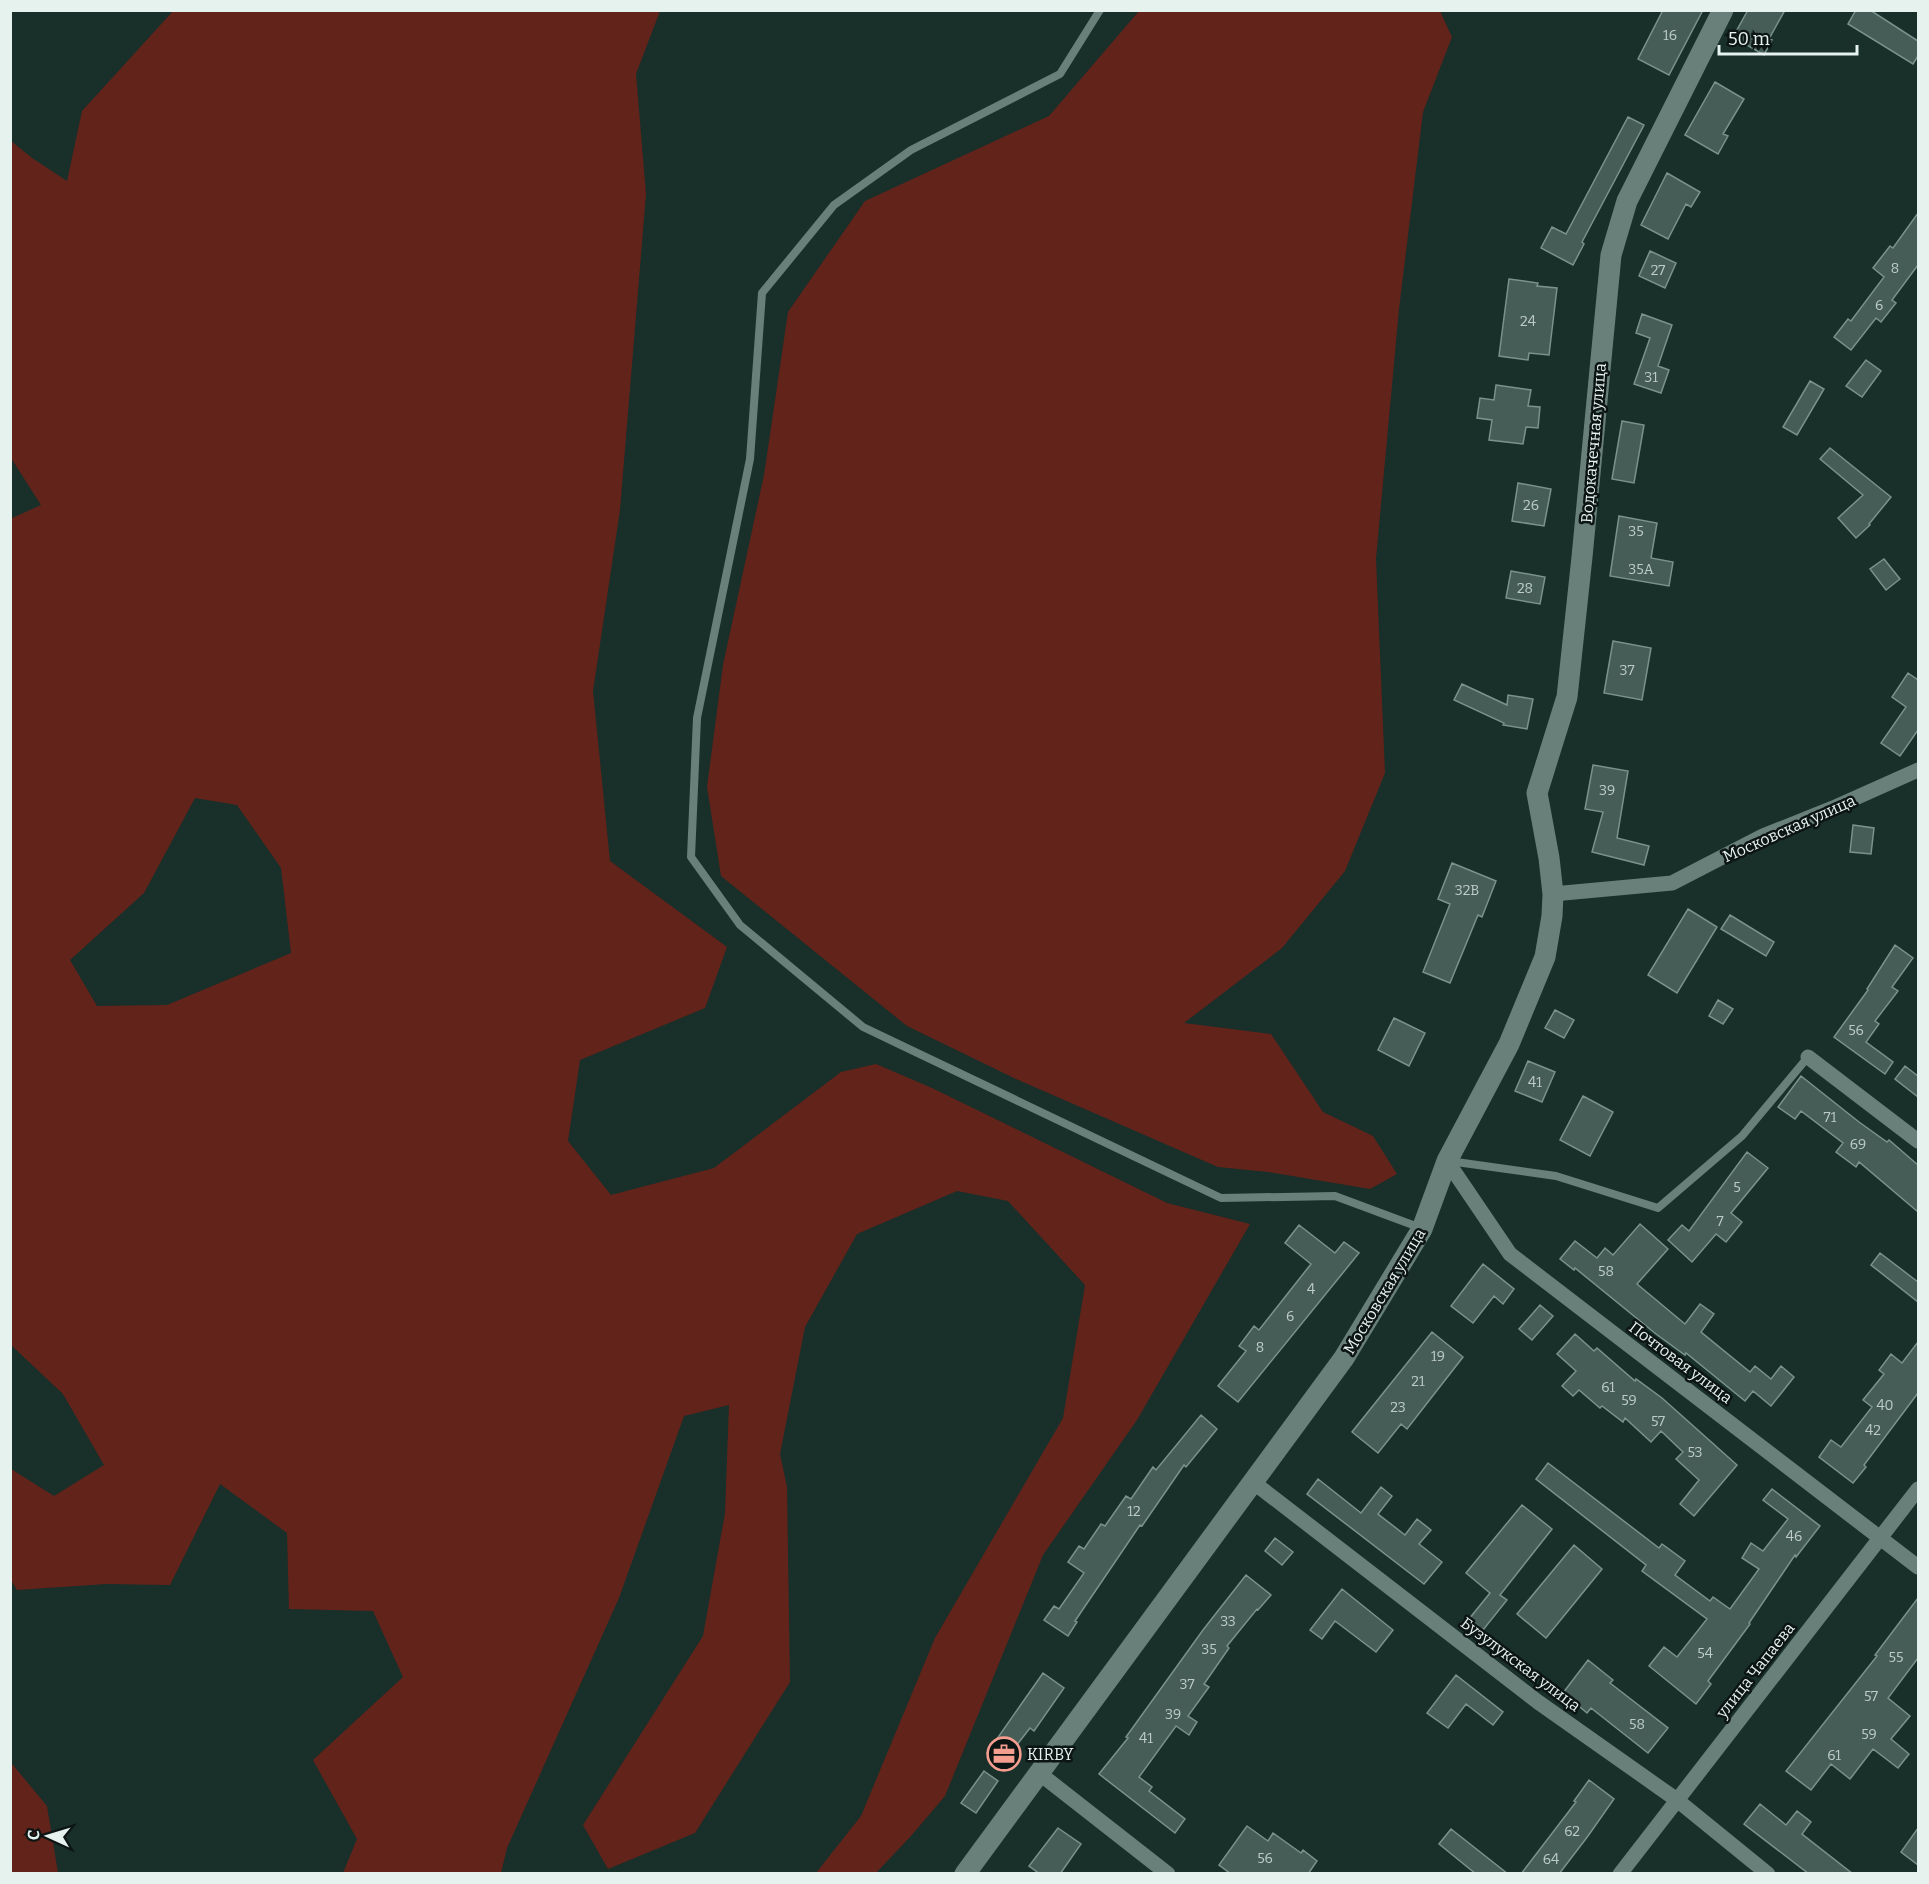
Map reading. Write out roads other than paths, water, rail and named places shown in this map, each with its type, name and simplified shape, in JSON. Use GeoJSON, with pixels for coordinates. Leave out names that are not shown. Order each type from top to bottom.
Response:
{"type":"FeatureCollection","features":[{"type":"Feature","properties":{"kind":"street","name":"Водокачечная улица"},"geometry":{"type":"LineString","coordinates":[[1553,894],[1537,793],[1567,696],[1611,255],[1627,201],[1723,10]]}},
{"type":"Feature","properties":{"kind":"street","name":"Московская улица"},"geometry":{"type":"LineString","coordinates":[[965,1874],[1344,1358],[1422,1229],[1447,1161],[1509,1044],[1545,957],[1553,894],[1672,883],[1762,836],[1833,808],[1918,770]]}},
{"type":"Feature","properties":{"kind":"street"},"geometry":{"type":"LineString","coordinates":[[1808,1057],[1918,1141]]}},
{"type":"Feature","properties":{"kind":"street","name":"Почтовая улица"},"geometry":{"type":"LineString","coordinates":[[1447,1161],[1510,1254],[1918,1567]]}},
{"type":"Feature","properties":{"kind":"street","name":"Бузулукская улица"},"geometry":{"type":"LineString","coordinates":[[1253,1482],[1538,1702],[1677,1800],[1768,1874]]}},
{"type":"Feature","properties":{"kind":"street","name":"улица Чапаева"},"geometry":{"type":"LineString","coordinates":[[1620,1874],[1918,1489]]}},
{"type":"Feature","properties":{"kind":"street"},"geometry":{"type":"LineString","coordinates":[[1039,1773],[1168,1874]]}},
{"type":"Feature","properties":{"kind":"lane"},"geometry":{"type":"LineString","coordinates":[[1100,10],[1060,74],[911,150],[834,204],[762,293],[750,459],[697,718],[691,857],[740,925],[863,1028],[1221,1198],[1335,1196],[1422,1229]]}},
{"type":"Feature","properties":{"kind":"lane"},"geometry":{"type":"LineString","coordinates":[[1447,1161],[1556,1176],[1658,1208],[1742,1136],[1808,1057]]}},
{"type":"Feature","properties":{"kind":"place","name":"KIRBY"},"geometry":{"type":"Point","coordinates":[1004,1754]}}]}
